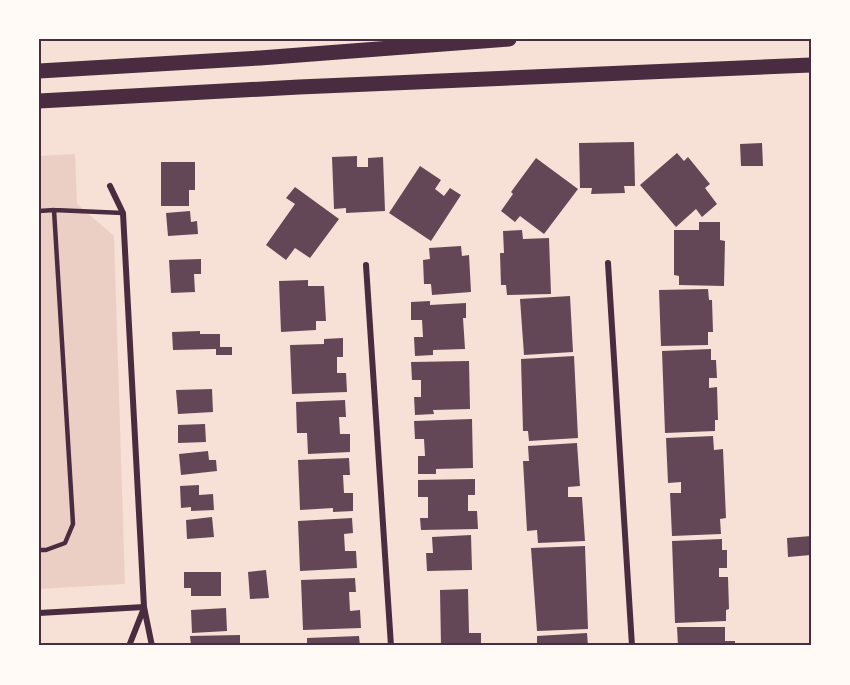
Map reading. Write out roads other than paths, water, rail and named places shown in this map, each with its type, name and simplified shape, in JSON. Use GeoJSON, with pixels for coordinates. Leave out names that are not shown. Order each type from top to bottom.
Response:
{"type":"FeatureCollection","features":[{"type":"Feature","properties":{"kind":"main road"},"geometry":{"type":"LineString","coordinates":[[39,71],[509,39]]}},
{"type":"Feature","properties":{"kind":"main road"},"geometry":{"type":"LineString","coordinates":[[39,101],[299,87],[811,65]]}},
{"type":"Feature","properties":{"kind":"street"},"geometry":{"type":"LineString","coordinates":[[110,186],[123,213],[144,607],[152,646]]}},
{"type":"Feature","properties":{"kind":"street"},"geometry":{"type":"LineString","coordinates":[[608,263],[632,646]]}},
{"type":"Feature","properties":{"kind":"street"},"geometry":{"type":"LineString","coordinates":[[366,265],[391,646]]}},
{"type":"Feature","properties":{"kind":"street"},"geometry":{"type":"LineString","coordinates":[[39,613],[144,607]]}},
{"type":"Feature","properties":{"kind":"street"},"geometry":{"type":"LineString","coordinates":[[129,646],[144,607]]}},
{"type":"Feature","properties":{"kind":"lane"},"geometry":{"type":"LineString","coordinates":[[39,550],[46,550],[65,543],[73,524],[54,210]]}},
{"type":"Feature","properties":{"kind":"lane"},"geometry":{"type":"LineString","coordinates":[[39,211],[123,213]]}}]}
